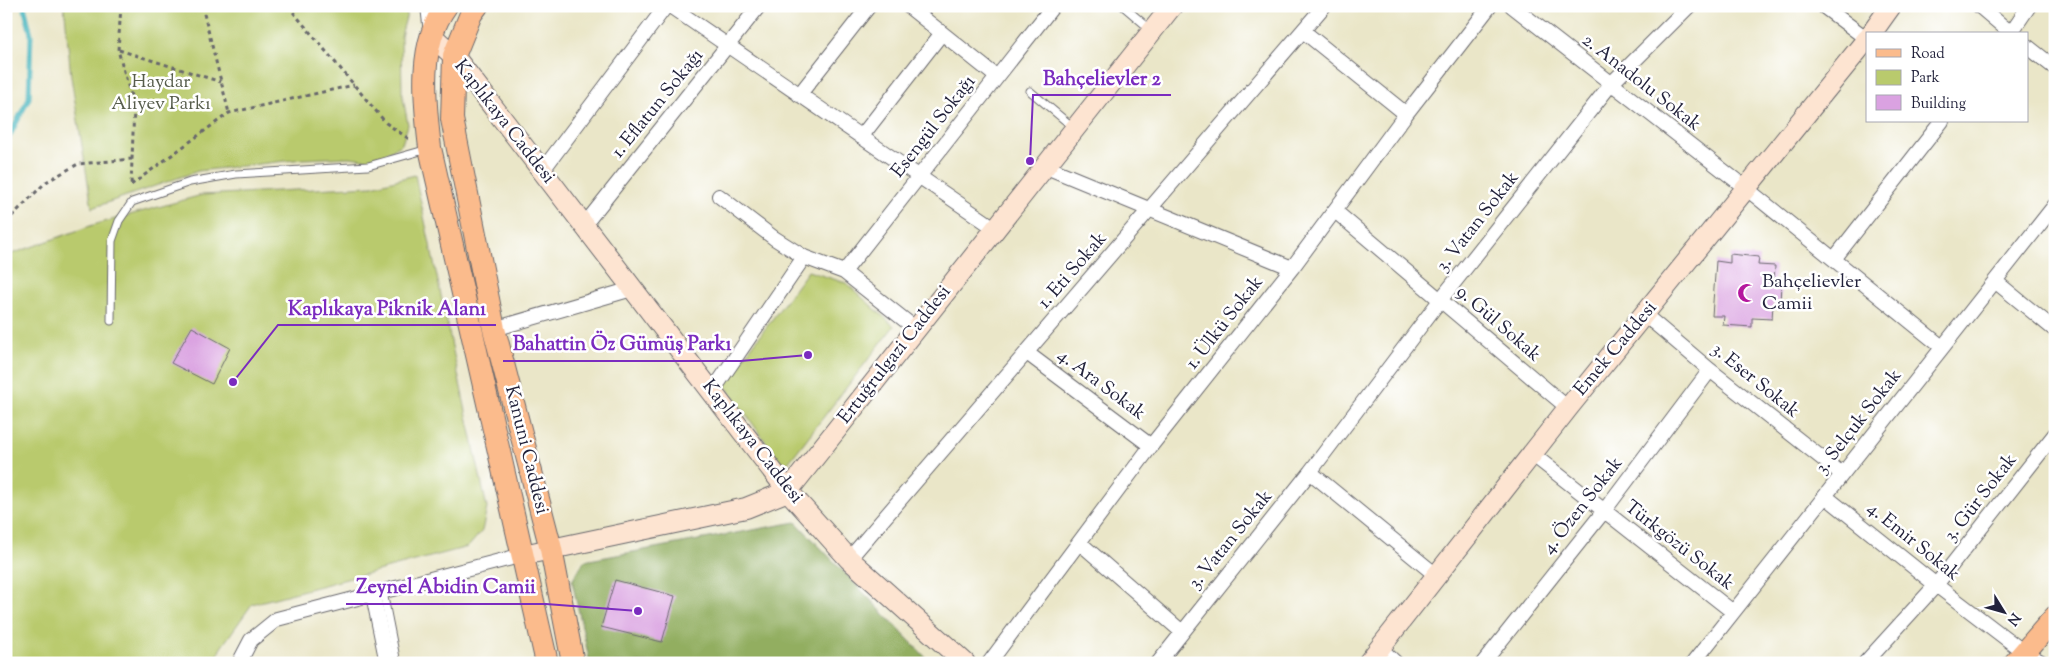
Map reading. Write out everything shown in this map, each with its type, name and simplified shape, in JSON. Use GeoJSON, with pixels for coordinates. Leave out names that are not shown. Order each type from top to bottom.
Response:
{"type":"FeatureCollection","features":[{"type":"Feature","properties":{"kind":"main road","name":"Kanuni Caddesi"},"geometry":{"type":"LineString","coordinates":[[446,6],[432,36],[425,75],[425,105],[430,148],[547,663]]}},
{"type":"Feature","properties":{"kind":"main road","name":"Kanuni Caddesi"},"geometry":{"type":"LineString","coordinates":[[477,6],[471,14],[454,56],[452,119],[494,329],[551,549],[573,663]]}},
{"type":"Feature","properties":{"kind":"main road","name":"Ertuğrulgazi Caddesi"},"geometry":{"type":"LineString","coordinates":[[524,555],[746,508],[788,491],[1172,6]]}},
{"type":"Feature","properties":{"kind":"main road"},"geometry":{"type":"LineString","coordinates":[[1872,32],[1892,6]]}},
{"type":"Feature","properties":{"kind":"main road","name":"Kaplıkaya Caddesi"},"geometry":{"type":"LineString","coordinates":[[432,36],[454,56],[585,224],[632,289],[788,491],[849,559],[965,663]]}},
{"type":"Feature","properties":{"kind":"main road","name":"Emek Caddesi"},"geometry":{"type":"LineString","coordinates":[[1374,656],[1568,408],[1866,40]]}},
{"type":"Feature","properties":{"kind":"main road"},"geometry":{"type":"LineString","coordinates":[[2028,660],[2055,617]]}},
{"type":"Feature","properties":{"kind":"street"},"geometry":{"type":"LineString","coordinates":[[428,6],[432,36]]}},
{"type":"Feature","properties":{"kind":"street"},"geometry":{"type":"LineString","coordinates":[[542,171],[666,6]]}},
{"type":"Feature","properties":{"kind":"street"},"geometry":{"type":"LineString","coordinates":[[670,6],[996,229]]}},
{"type":"Feature","properties":{"kind":"street","name":"1. Eflatun Sokağı"},"geometry":{"type":"LineString","coordinates":[[585,224],[729,47],[759,6]]}},
{"type":"Feature","properties":{"kind":"street"},"geometry":{"type":"LineString","coordinates":[[799,95],[869,6]]}},
{"type":"Feature","properties":{"kind":"street"},"geometry":{"type":"LineString","coordinates":[[908,6],[926,12],[942,34],[997,77]]}},
{"type":"Feature","properties":{"kind":"street","name":"Esengül Sokağı"},"geometry":{"type":"LineString","coordinates":[[844,272],[1053,6]]}},
{"type":"Feature","properties":{"kind":"street","name":"1. Eti Sokak"},"geometry":{"type":"LineString","coordinates":[[849,559],[1152,209],[1324,6]]}},
{"type":"Feature","properties":{"kind":"street","name":"1. Ülkü Sokak"},"geometry":{"type":"LineString","coordinates":[[989,663],[1152,446],[1292,268],[1406,114],[1490,6]]}},
{"type":"Feature","properties":{"kind":"street","name":"2. Anadolu Sokak"},"geometry":{"type":"LineString","coordinates":[[1512,6],[1747,189],[1942,347]]}},
{"type":"Feature","properties":{"kind":"street","name":"3. Vatan Sokak"},"geometry":{"type":"LineString","coordinates":[[1158,663],[1310,472],[1441,299],[1611,84],[1689,6]]}},
{"type":"Feature","properties":{"kind":"street"},"geometry":{"type":"LineString","coordinates":[[1823,6],[1866,38]]}},
{"type":"Feature","properties":{"kind":"street"},"geometry":{"type":"LineString","coordinates":[[1979,6],[2010,32]]}},
{"type":"Feature","properties":{"kind":"street"},"geometry":{"type":"LineString","coordinates":[[2012,32],[2029,6]]}},
{"type":"Feature","properties":{"kind":"street"},"geometry":{"type":"LineString","coordinates":[[1303,31],[1406,114]]}},
{"type":"Feature","properties":{"kind":"street"},"geometry":{"type":"LineString","coordinates":[[861,137],[942,34]]}},
{"type":"Feature","properties":{"kind":"street"},"geometry":{"type":"LineString","coordinates":[[2028,47],[2055,68]]}},
{"type":"Feature","properties":{"kind":"street"},"geometry":{"type":"LineString","coordinates":[[1834,259],[1941,122]]}},
{"type":"Feature","properties":{"kind":"street"},"geometry":{"type":"LineString","coordinates":[[1044,166],[1292,268]]}},
{"type":"Feature","properties":{"kind":"street"},"geometry":{"type":"LineString","coordinates":[[719,196],[774,238],[804,257],[844,272],[916,329]]}},
{"type":"Feature","properties":{"kind":"street","name":"3. Selçuk Sokak"},"geometry":{"type":"LineString","coordinates":[[1692,663],[2055,205]]}},
{"type":"Feature","properties":{"kind":"street","name":"9. Gül Sokak"},"geometry":{"type":"LineString","coordinates":[[1335,211],[1568,408]]}},
{"type":"Feature","properties":{"kind":"street"},"geometry":{"type":"LineString","coordinates":[[712,392],[804,257]]}},
{"type":"Feature","properties":{"kind":"street"},"geometry":{"type":"LineString","coordinates":[[1994,281],[2055,330]]}},
{"type":"Feature","properties":{"kind":"street"},"geometry":{"type":"LineString","coordinates":[[494,329],[632,289]]}},
{"type":"Feature","properties":{"kind":"street","name":"3. Eser Sokak"},"geometry":{"type":"LineString","coordinates":[[1645,315],[1710,370],[1842,474]]}},
{"type":"Feature","properties":{"kind":"street","name":"4. Ara Sokak"},"geometry":{"type":"LineString","coordinates":[[1027,353],[1152,446]]}},
{"type":"Feature","properties":{"kind":"street","name":"4. Özen Sokak"},"geometry":{"type":"LineString","coordinates":[[1483,663],[1604,511],[1710,370]]}},
{"type":"Feature","properties":{"kind":"street","name":"3. Gür Sokak"},"geometry":{"type":"LineString","coordinates":[[1865,663],[1936,585],[2055,434]]}},
{"type":"Feature","properties":{"kind":"street","name":"Türkgözü Sokak"},"geometry":{"type":"LineString","coordinates":[[1532,454],[1733,612]]}},
{"type":"Feature","properties":{"kind":"street"},"geometry":{"type":"LineString","coordinates":[[1310,472],[1437,576]]}},
{"type":"Feature","properties":{"kind":"street","name":"4. Emir Sokak"},"geometry":{"type":"LineString","coordinates":[[1825,496],[2028,660]]}},
{"type":"Feature","properties":{"kind":"street"},"geometry":{"type":"LineString","coordinates":[[1080,543],[1182,632]]}},
{"type":"Feature","properties":{"kind":"street"},"geometry":{"type":"LineString","coordinates":[[239,663],[251,640],[277,619],[524,555]]}},
{"type":"Feature","properties":{"kind":"street"},"geometry":{"type":"LineString","coordinates":[[378,594],[387,663]]}},
{"type":"Feature","properties":{"kind":"street"},"geometry":{"type":"LineString","coordinates":[[1374,656],[1396,663]]}},
{"type":"Feature","properties":{"kind":"lane"},"geometry":{"type":"LineString","coordinates":[[1124,6],[1152,31]]}},
{"type":"Feature","properties":{"kind":"lane"},"geometry":{"type":"LineString","coordinates":[[1030,91],[1074,128]]}},
{"type":"Feature","properties":{"kind":"lane"},"geometry":{"type":"LineString","coordinates":[[112,321],[112,241],[119,221],[132,202],[190,182],[236,174],[368,166],[430,148]]}},
{"type":"Feature","properties":{"kind":"lane"},"geometry":{"type":"LineString","coordinates":[[378,594],[397,663]]}},
{"type":"Feature","properties":{"kind":"path"},"geometry":{"type":"LineString","coordinates":[[121,6],[118,50],[134,107],[131,185],[229,113],[354,85]]}},
{"type":"Feature","properties":{"kind":"path"},"geometry":{"type":"LineString","coordinates":[[202,6],[229,113]]}},
{"type":"Feature","properties":{"kind":"path"},"geometry":{"type":"LineString","coordinates":[[288,6],[386,123],[406,137],[430,148]]}},
{"type":"Feature","properties":{"kind":"path"},"geometry":{"type":"LineString","coordinates":[[118,50],[221,82]]}},
{"type":"Feature","properties":{"kind":"path"},"geometry":{"type":"LineString","coordinates":[[6,222],[46,182],[78,164],[132,158]]}},
{"type":"Feature","properties":{"kind":"green space","name":"Haydar Aliyev Parkı"},"geometry":{"type":"Polygon","coordinates":[[[63,6],[409,6],[401,36],[402,92],[408,125],[402,144],[369,160],[350,157],[303,159],[198,171],[92,208],[71,77],[63,6]]]}},
{"type":"Feature","properties":{"kind":"green space"},"geometry":{"type":"Polygon","coordinates":[[[415,175],[487,508],[482,531],[468,547],[252,604],[220,649],[216,663],[6,663],[6,256],[93,225],[202,195],[372,186],[415,175]]]}},
{"type":"Feature","properties":{"kind":"green space"},"geometry":{"type":"Polygon","coordinates":[[[808,271],[846,283],[894,326],[788,463],[779,460],[724,384],[808,271]]]}},
{"type":"Feature","properties":{"kind":"green space"},"geometry":{"type":"Polygon","coordinates":[[[796,522],[931,663],[590,663],[572,581],[584,561],[796,522]]]}},
{"type":"Feature","properties":{"kind":"building","name":"Bahçelievler Camii"},"geometry":{"type":"Polygon","coordinates":[[[1730,254],[1759,257],[1758,265],[1775,266],[1774,281],[1781,282],[1780,305],[1773,304],[1772,319],[1752,318],[1752,327],[1723,325],[1724,316],[1712,316],[1716,261],[1730,263],[1730,254]]]}},
{"type":"Feature","properties":{"kind":"building"},"geometry":{"type":"Polygon","coordinates":[[[192,327],[230,348],[212,384],[171,363],[192,327]]]}},
{"type":"Feature","properties":{"kind":"building"},"geometry":{"type":"Polygon","coordinates":[[[615,580],[675,596],[662,642],[601,627],[615,580]]]}},
{"type":"Feature","properties":{"kind":"waterway"},"geometry":{"type":"LineString","coordinates":[[6,143],[29,98],[31,34],[24,6]]}},
{"type":"Feature","properties":{"kind":"place","name":"Bahçelievler 2"},"geometry":{"type":"Point","coordinates":[1030,161]}},
{"type":"Feature","properties":{"kind":"place","name":"Bahçelievler Camii"},"geometry":{"type":"Point","coordinates":[1747,293]}},
{"type":"Feature","properties":{"kind":"place","name":"Bahattin Öz Gümüş Parkı"},"geometry":{"type":"Point","coordinates":[808,355]}},
{"type":"Feature","properties":{"kind":"place","name":"Kaplıkaya Piknik Alanı"},"geometry":{"type":"Point","coordinates":[233,382]}},
{"type":"Feature","properties":{"kind":"place","name":"Zeynel Abidin Camii"},"geometry":{"type":"Point","coordinates":[638,611]}}]}
